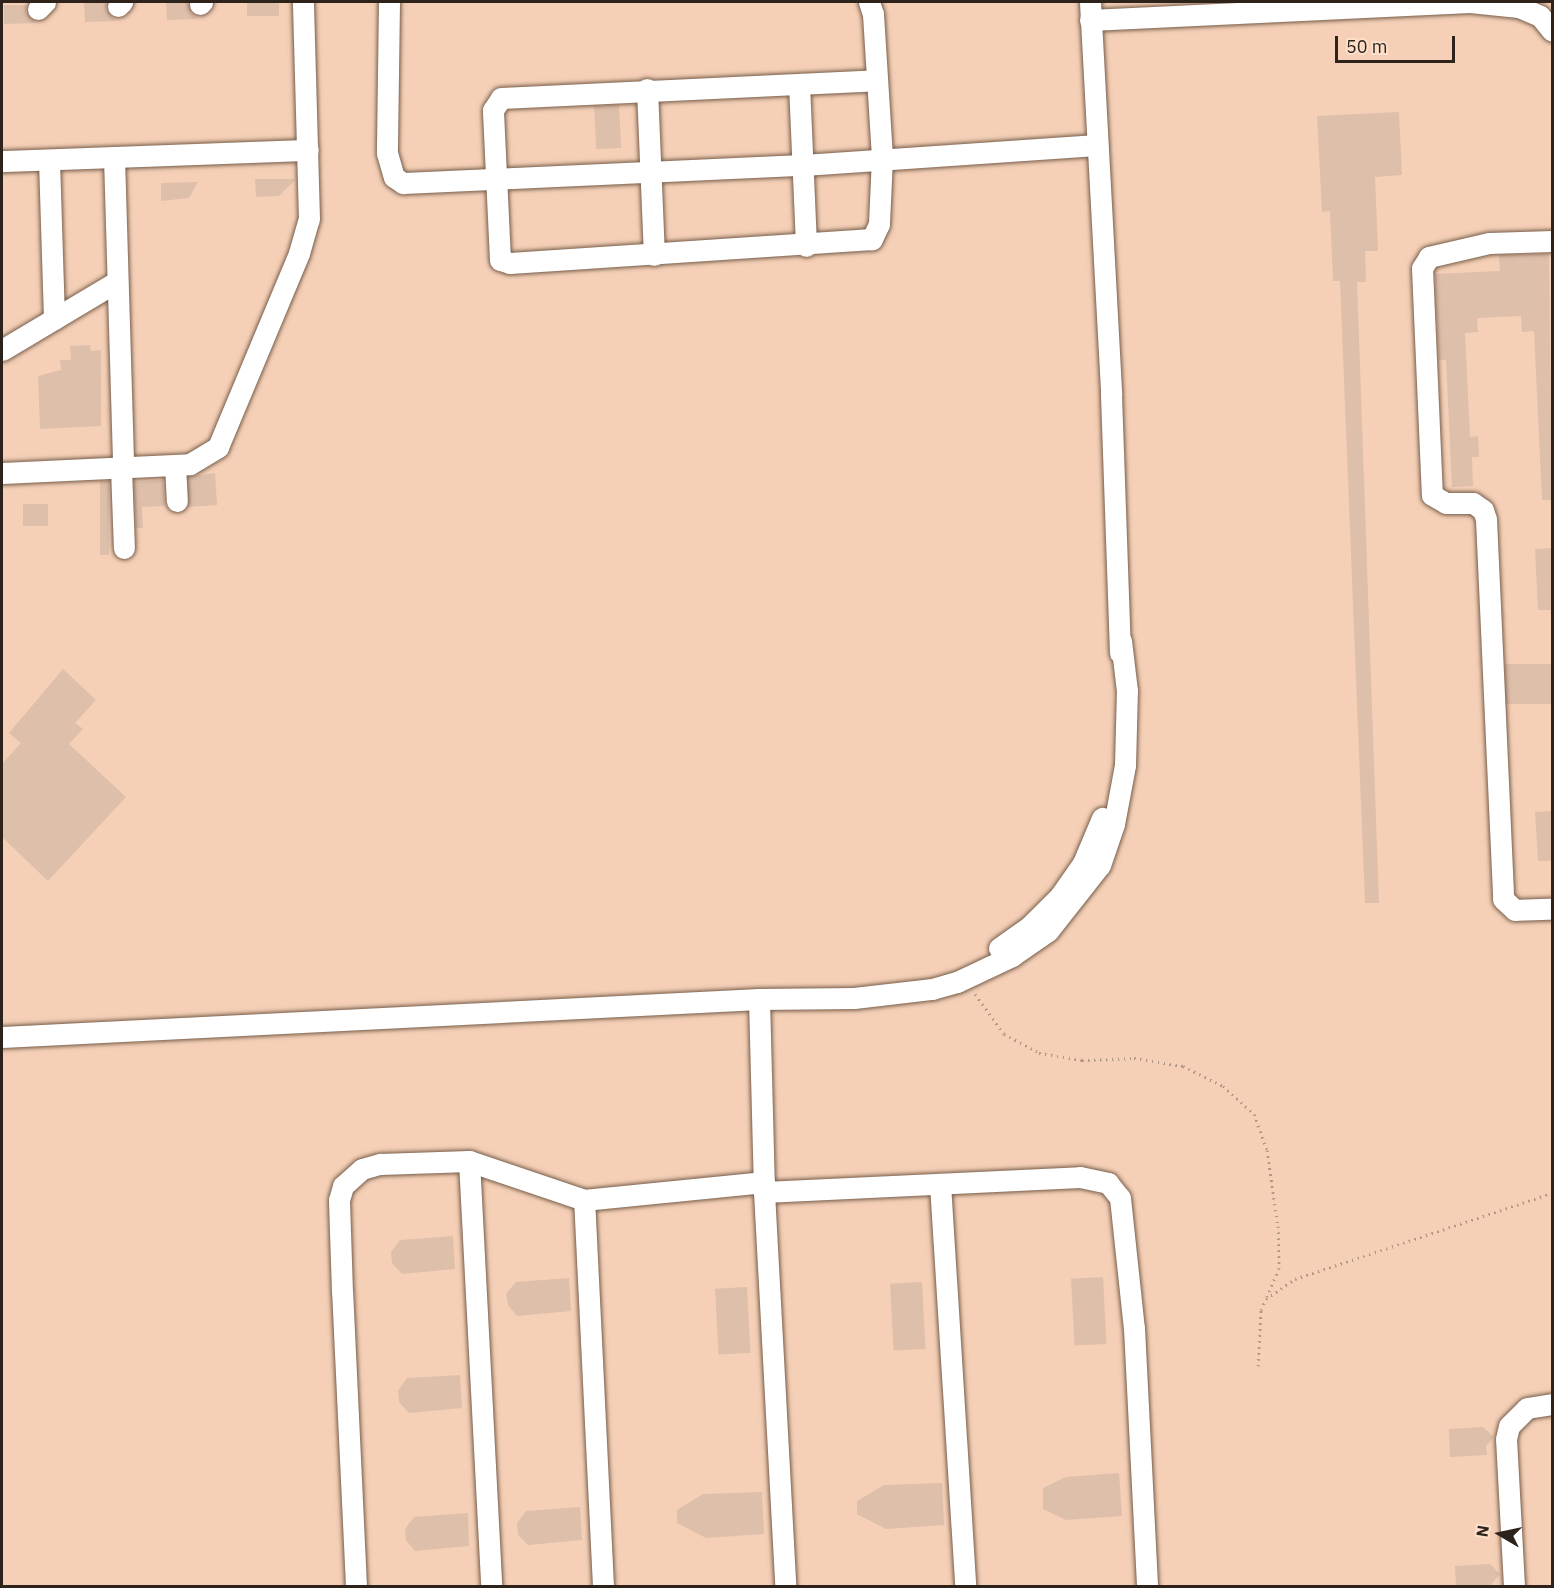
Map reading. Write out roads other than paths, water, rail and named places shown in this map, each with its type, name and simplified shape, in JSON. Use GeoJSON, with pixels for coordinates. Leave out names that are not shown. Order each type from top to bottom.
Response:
{"type":"FeatureCollection","features":[{"type":"Feature","properties":{"kind":"street"},"geometry":{"type":"LineString","coordinates":[[2,473],[190,464],[206,457],[218,447],[233,417],[305,234],[309,204],[303,2]]}},
{"type":"Feature","properties":{"kind":"street"},"geometry":{"type":"LineString","coordinates":[[389,2],[387,153],[394,177],[413,184],[803,165],[882,157],[1097,145]]}},
{"type":"Feature","properties":{"kind":"street"},"geometry":{"type":"LineString","coordinates":[[869,2],[877,80],[882,157],[878,233],[866,242],[504,262],[498,255],[493,110],[497,100],[647,89],[877,80]]}},
{"type":"Feature","properties":{"kind":"street"},"geometry":{"type":"LineString","coordinates":[[6,1032],[902,993],[965,979],[1012,956],[1048,931],[1100,865],[1114,824],[1125,765],[1127,691],[1121,641],[1090,11],[1470,2],[1519,7],[1540,16],[1552,31]]}},
{"type":"Feature","properties":{"kind":"street"},"geometry":{"type":"LineString","coordinates":[[799,84],[806,246]]}},
{"type":"Feature","properties":{"kind":"street"},"geometry":{"type":"LineString","coordinates":[[647,89],[654,255]]}},
{"type":"Feature","properties":{"kind":"street"},"geometry":{"type":"LineString","coordinates":[[2,161],[308,150]]}},
{"type":"Feature","properties":{"kind":"street"},"geometry":{"type":"LineString","coordinates":[[114,158],[124,548]]}},
{"type":"Feature","properties":{"kind":"street"},"geometry":{"type":"LineString","coordinates":[[49,160],[54,319]]}},
{"type":"Feature","properties":{"kind":"street"},"geometry":{"type":"LineString","coordinates":[[1552,241],[1489,243],[1429,257],[1422,268],[1432,495],[1446,503],[1473,503],[1483,510],[1486,519],[1503,900],[1515,910],[1552,909]]}},
{"type":"Feature","properties":{"kind":"street"},"geometry":{"type":"LineString","coordinates":[[2,350],[116,282]]}},
{"type":"Feature","properties":{"kind":"street"},"geometry":{"type":"LineString","coordinates":[[176,465],[177,501]]}},
{"type":"Feature","properties":{"kind":"street"},"geometry":{"type":"LineString","coordinates":[[814,996],[946,971],[976,960],[1030,926],[1060,896],[1083,863],[1102,820],[1113,741],[1121,641]]}},
{"type":"Feature","properties":{"kind":"street"},"geometry":{"type":"LineString","coordinates":[[759,999],[764,1187],[785,1587]]}},
{"type":"Feature","properties":{"kind":"street"},"geometry":{"type":"LineString","coordinates":[[469,1161],[490,1587]]}},
{"type":"Feature","properties":{"kind":"street"},"geometry":{"type":"LineString","coordinates":[[356,1587],[339,1200],[344,1186],[362,1168],[380,1164],[469,1161],[584,1200],[764,1187],[940,1184],[1080,1177],[1108,1183],[1120,1198],[1134,1328],[1146,1587]]}},
{"type":"Feature","properties":{"kind":"street"},"geometry":{"type":"LineString","coordinates":[[940,1184],[965,1587]]}},
{"type":"Feature","properties":{"kind":"street"},"geometry":{"type":"LineString","coordinates":[[584,1200],[603,1587]]}},
{"type":"Feature","properties":{"kind":"street"},"geometry":{"type":"LineString","coordinates":[[1514,1587],[1506,1439],[1509,1426],[1527,1408],[1552,1404]]}}]}
